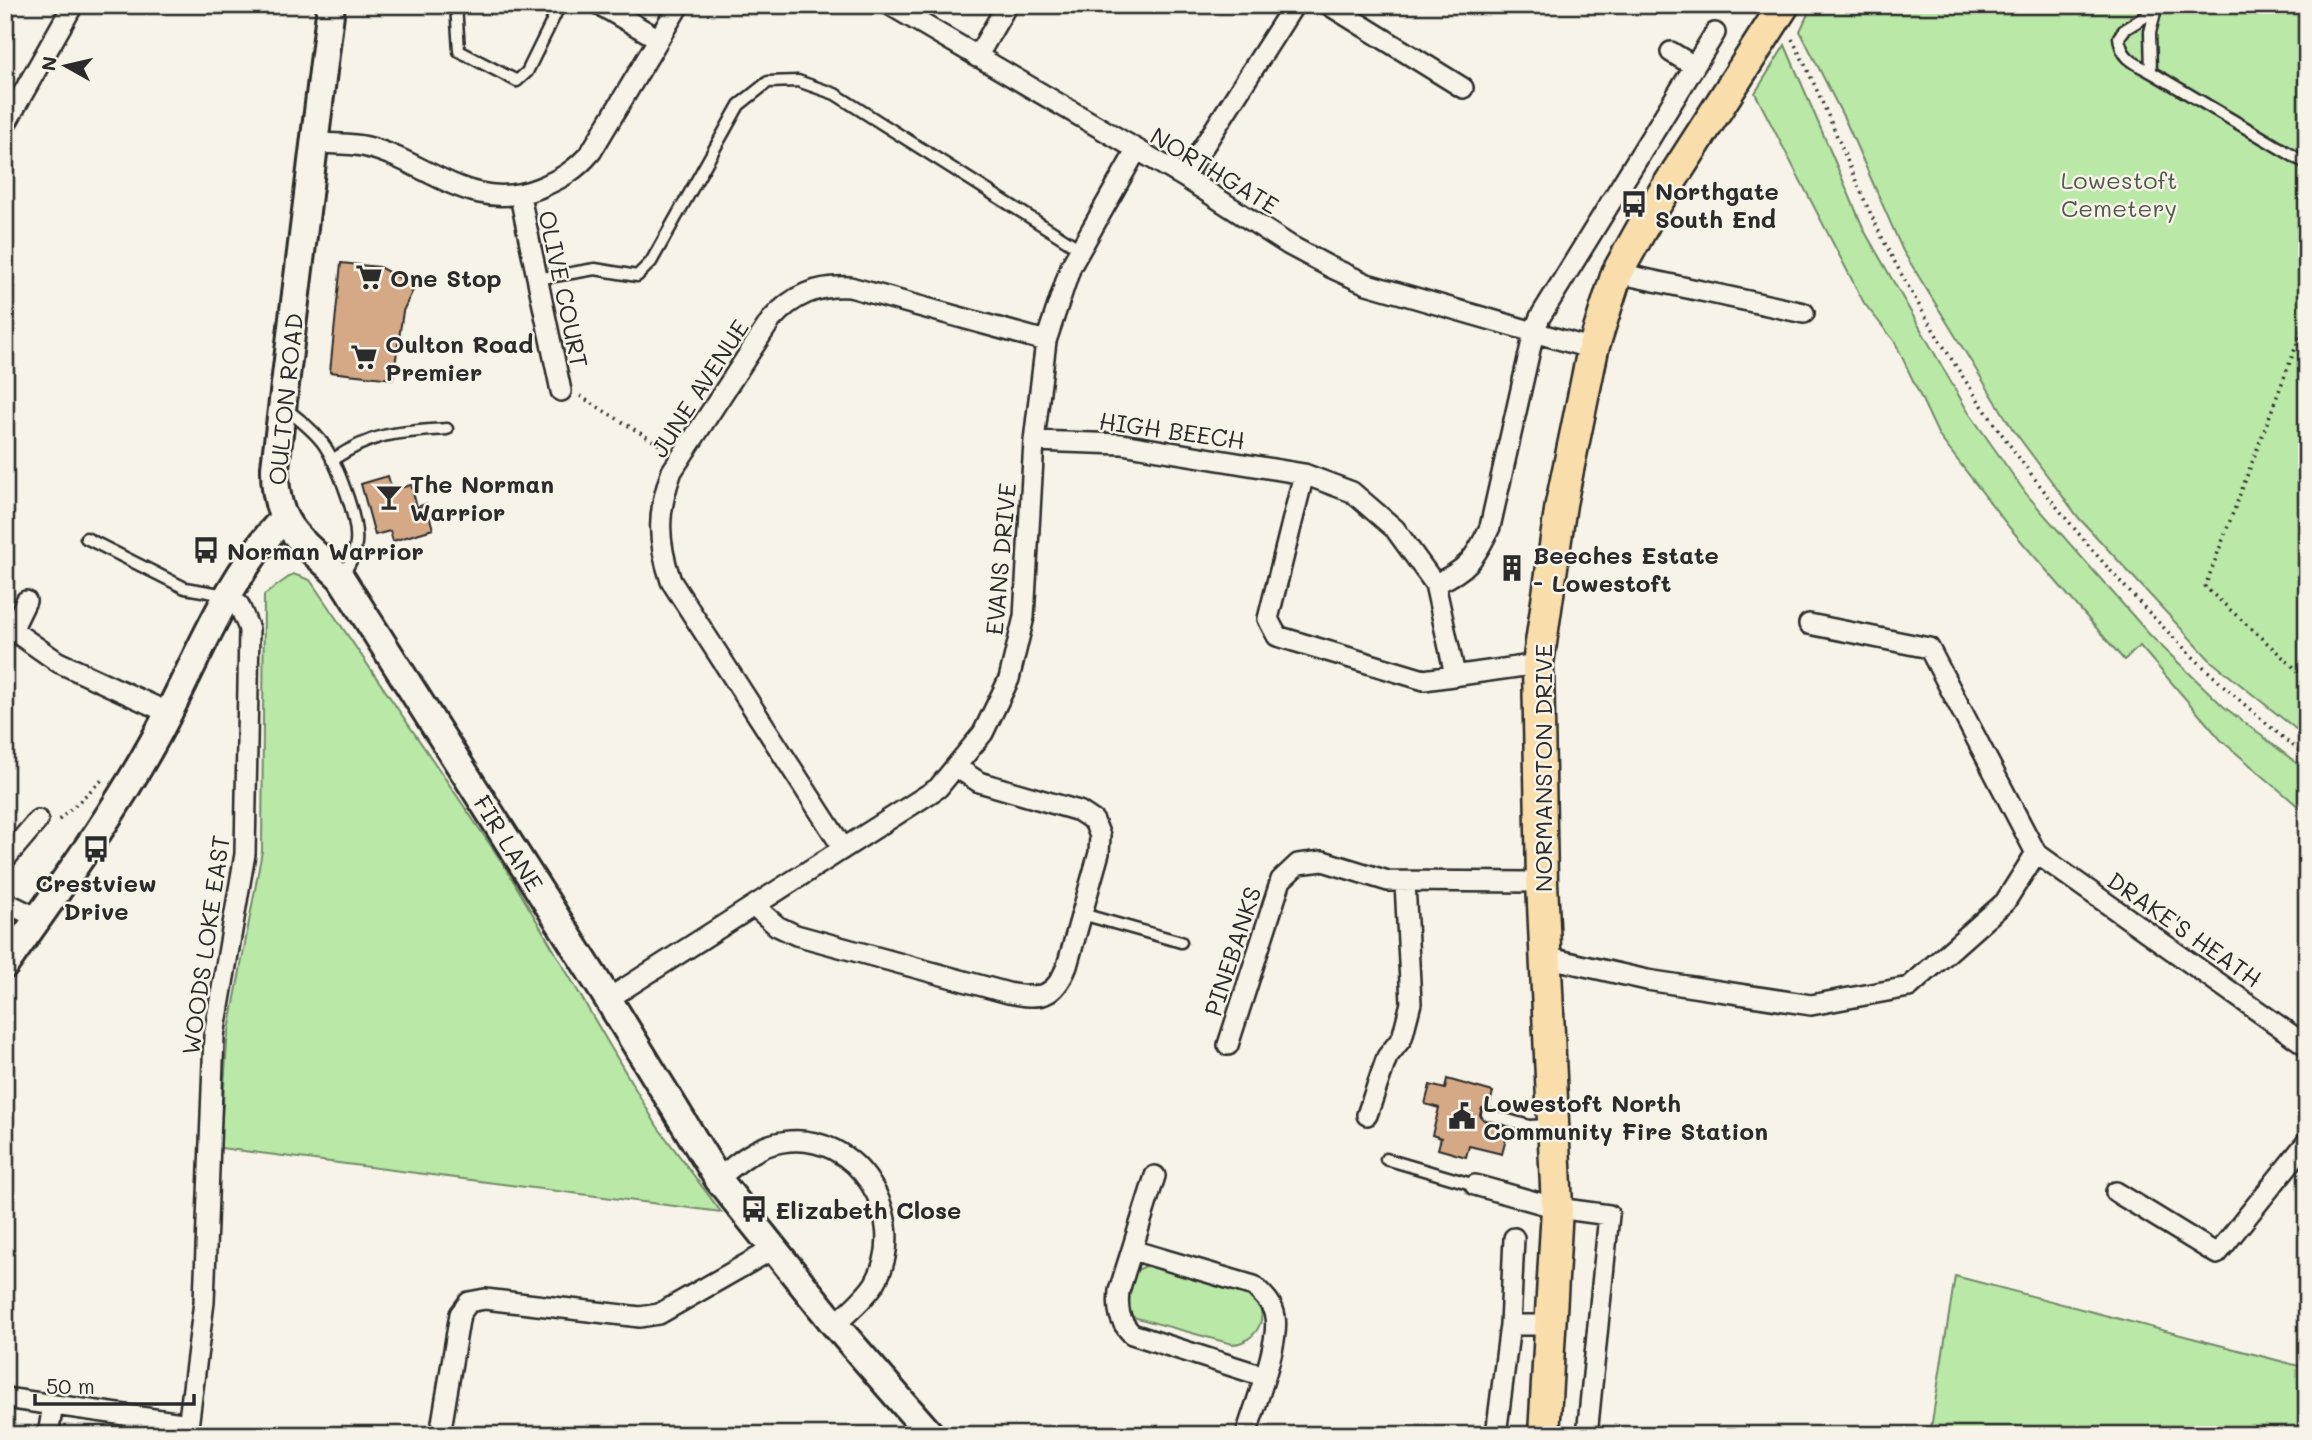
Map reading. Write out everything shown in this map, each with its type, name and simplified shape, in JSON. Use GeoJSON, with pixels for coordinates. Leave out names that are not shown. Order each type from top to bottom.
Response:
{"type":"FeatureCollection","features":[{"type":"Feature","properties":{"kind":"main road","name":"NORMANSTON DRIVE"},"geometry":{"type":"LineString","coordinates":[[1544,1435],[1557,1208],[1542,883],[1538,664],[1561,503],[1593,349],[1617,273],[1651,212],[1776,37],[1784,5]]}},
{"type":"Feature","properties":{"kind":"street"},"geometry":{"type":"LineString","coordinates":[[5,125],[73,5]]}},
{"type":"Feature","properties":{"kind":"street","name":"OULTON ROAD"},"geometry":{"type":"LineString","coordinates":[[5,965],[118,806],[169,713],[226,596],[246,562],[282,520],[275,495],[282,407],[331,5]]}},
{"type":"Feature","properties":{"kind":"street"},"geometry":{"type":"LineString","coordinates":[[600,5],[657,38]]}},
{"type":"Feature","properties":{"kind":"street"},"geometry":{"type":"LineString","coordinates":[[314,143],[368,147],[464,189],[497,196],[520,195],[575,171],[591,152],[679,5]]}},
{"type":"Feature","properties":{"kind":"street","name":"NORTHGATE"},"geometry":{"type":"LineString","coordinates":[[890,5],[1136,152],[1185,177],[1289,245],[1367,284],[1593,349]]}},
{"type":"Feature","properties":{"kind":"street"},"geometry":{"type":"LineString","coordinates":[[977,57],[1007,5]]}},
{"type":"Feature","properties":{"kind":"street"},"geometry":{"type":"LineString","coordinates":[[1185,177],[1294,5]]}},
{"type":"Feature","properties":{"kind":"street"},"geometry":{"type":"LineString","coordinates":[[1329,5],[1463,88]]}},
{"type":"Feature","properties":{"kind":"street"},"geometry":{"type":"LineString","coordinates":[[1435,584],[1460,573],[1477,555],[1490,527],[1534,332],[1715,33]]}},
{"type":"Feature","properties":{"kind":"street"},"geometry":{"type":"LineString","coordinates":[[1671,52],[1694,66]]}},
{"type":"Feature","properties":{"kind":"street","name":"EVANS DRIVE"},"geometry":{"type":"LineString","coordinates":[[608,999],[938,788],[983,733],[999,705],[1019,647],[1024,617],[1034,440],[1046,341],[1058,301],[1080,248],[1136,152]]}},
{"type":"Feature","properties":{"kind":"street","name":"OLIVE COURT"},"geometry":{"type":"LineString","coordinates":[[520,195],[561,391]]}},
{"type":"Feature","properties":{"kind":"street"},"geometry":{"type":"LineString","coordinates":[[1617,273],[1804,313]]}},
{"type":"Feature","properties":{"kind":"street","name":"JUNE AVENUE"},"geometry":{"type":"LineString","coordinates":[[843,848],[671,581],[660,542],[664,495],[679,458],[771,320],[784,305],[812,291],[831,286],[850,287],[1046,341]]}},
{"type":"Feature","properties":{"kind":"street","name":"HIGH BEECH"},"geometry":{"type":"LineString","coordinates":[[1034,440],[1122,444],[1304,474],[1352,492],[1395,529],[1435,584],[1455,675]]}},
{"type":"Feature","properties":{"kind":"street"},"geometry":{"type":"LineString","coordinates":[[1304,474],[1268,619],[1276,636],[1424,680],[1538,664]]}},
{"type":"Feature","properties":{"kind":"street","name":"FIR LANE"},"geometry":{"type":"LineString","coordinates":[[282,520],[341,578],[608,999],[718,1179],[835,1325],[931,1435]]}},
{"type":"Feature","properties":{"kind":"street","name":"WOODS LOKE EAST"},"geometry":{"type":"LineString","coordinates":[[188,1429],[204,1301],[214,1036],[245,854],[249,629],[239,605],[226,596]]}},
{"type":"Feature","properties":{"kind":"street"},"geometry":{"type":"LineString","coordinates":[[26,601],[9,626],[58,662],[169,713]]}},
{"type":"Feature","properties":{"kind":"street"},"geometry":{"type":"LineString","coordinates":[[1545,957],[1647,980],[1811,1005],[1909,987],[2005,902],[2035,853],[1929,648],[1809,624]]}},
{"type":"Feature","properties":{"kind":"street"},"geometry":{"type":"LineString","coordinates":[[754,906],[777,926],[796,935],[1029,996],[1046,995],[1060,985],[1100,853],[1100,836],[1094,821],[1079,811],[979,782],[957,767]]}},
{"type":"Feature","properties":{"kind":"street"},"geometry":{"type":"LineString","coordinates":[[5,859],[38,820]]}},
{"type":"Feature","properties":{"kind":"street","name":"DRAKE'S HEATH"},"geometry":{"type":"LineString","coordinates":[[2035,853],[2304,1039]]}},
{"type":"Feature","properties":{"kind":"street","name":"PINEBANKS"},"geometry":{"type":"LineString","coordinates":[[1228,1045],[1281,880],[1288,870],[1310,861],[1323,861],[1388,881],[1542,883]]}},
{"type":"Feature","properties":{"kind":"street"},"geometry":{"type":"LineString","coordinates":[[1367,1115],[1387,1057],[1402,1038],[1411,1003],[1405,882]]}},
{"type":"Feature","properties":{"kind":"street"},"geometry":{"type":"LineString","coordinates":[[5,902],[38,918]]}},
{"type":"Feature","properties":{"kind":"street"},"geometry":{"type":"LineString","coordinates":[[718,1179],[758,1150],[794,1141],[836,1152],[865,1175],[882,1208],[887,1238],[886,1255],[867,1294],[835,1325]]}},
{"type":"Feature","properties":{"kind":"street"},"geometry":{"type":"LineString","coordinates":[[2116,1192],[2217,1254],[2307,1142]]}},
{"type":"Feature","properties":{"kind":"street"},"geometry":{"type":"LineString","coordinates":[[1155,1176],[1119,1292],[1117,1309],[1127,1329],[1132,1334],[1263,1376]]}},
{"type":"Feature","properties":{"kind":"street"},"geometry":{"type":"LineString","coordinates":[[1475,1185],[1557,1208],[1609,1215],[1611,1221],[1587,1435]]}},
{"type":"Feature","properties":{"kind":"street"},"geometry":{"type":"LineString","coordinates":[[1496,1435],[1510,1325],[1514,1238]]}},
{"type":"Feature","properties":{"kind":"street"},"geometry":{"type":"LineString","coordinates":[[440,1435],[460,1314],[469,1302],[485,1299],[640,1317],[659,1314],[773,1250]]}},
{"type":"Feature","properties":{"kind":"street"},"geometry":{"type":"LineString","coordinates":[[1132,1251],[1254,1286],[1269,1300],[1275,1316],[1275,1336],[1246,1435]]}},
{"type":"Feature","properties":{"kind":"street"},"geometry":{"type":"LineString","coordinates":[[1510,1325],[1550,1325]]}},
{"type":"Feature","properties":{"kind":"street"},"geometry":{"type":"LineString","coordinates":[[5,1398],[188,1429]]}},
{"type":"Feature","properties":{"kind":"street"},"geometry":{"type":"LineString","coordinates":[[48,1435],[53,1405]]}},
{"type":"Feature","properties":{"kind":"lane"},"geometry":{"type":"LineString","coordinates":[[456,5],[459,51],[517,81],[527,72],[556,13],[550,5]]}},
{"type":"Feature","properties":{"kind":"lane"},"geometry":{"type":"LineString","coordinates":[[2151,72],[2150,32],[2155,9]]}},
{"type":"Feature","properties":{"kind":"lane"},"geometry":{"type":"LineString","coordinates":[[2155,9],[2125,29],[2119,37],[2120,49],[2127,59],[2307,163]]}},
{"type":"Feature","properties":{"kind":"lane"},"geometry":{"type":"LineString","coordinates":[[537,279],[595,269],[638,276],[651,262],[739,105],[768,82],[798,81],[835,94],[1080,248]]}},
{"type":"Feature","properties":{"kind":"lane"},"geometry":{"type":"LineString","coordinates":[[282,407],[305,424],[332,460],[354,521],[356,542],[352,560],[341,578]]}},
{"type":"Feature","properties":{"kind":"lane"},"geometry":{"type":"LineString","coordinates":[[332,460],[360,442],[378,435],[447,429]]}},
{"type":"Feature","properties":{"kind":"lane"},"geometry":{"type":"LineString","coordinates":[[86,538],[185,588],[226,596]]}},
{"type":"Feature","properties":{"kind":"lane"},"geometry":{"type":"LineString","coordinates":[[1082,914],[1181,942]]}},
{"type":"Feature","properties":{"kind":"lane"},"geometry":{"type":"LineString","coordinates":[[1487,1114],[1529,1126],[1553,1125]]}},
{"type":"Feature","properties":{"kind":"lane"},"geometry":{"type":"LineString","coordinates":[[1386,1159],[1475,1185]]}},
{"type":"Feature","properties":{"kind":"path"},"geometry":{"type":"LineString","coordinates":[[1776,37],[1814,79],[1843,153],[1890,253],[1945,351],[2024,465],[2104,566],[2217,680],[2307,757]]}},
{"type":"Feature","properties":{"kind":"path"},"geometry":{"type":"LineString","coordinates":[[2307,317],[2205,587],[2307,679]]}},
{"type":"Feature","properties":{"kind":"path"},"geometry":{"type":"LineString","coordinates":[[561,391],[569,396],[583,396],[679,458]]}},
{"type":"Feature","properties":{"kind":"path"},"geometry":{"type":"LineString","coordinates":[[38,820],[54,825],[104,778]]}},
{"type":"Feature","properties":{"kind":"green space","name":"Lowestoft Cemetery"},"geometry":{"type":"Polygon","coordinates":[[[1812,5],[2307,5],[2307,738],[2211,661],[2078,517],[2012,428],[1903,251],[1846,122],[1800,31],[1812,5]]]}},
{"type":"Feature","properties":{"kind":"green space"},"geometry":{"type":"Polygon","coordinates":[[[1785,45],[1865,232],[1967,410],[2027,495],[2149,634],[2223,706],[2307,771],[2307,814],[2221,740],[2140,646],[2124,660],[2009,527],[1939,436],[1895,342],[1864,303],[1755,93],[1785,45]]]}},
{"type":"Feature","properties":{"kind":"green space"},"geometry":{"type":"Polygon","coordinates":[[[293,574],[310,580],[504,865],[657,1126],[721,1212],[220,1148],[227,1042],[262,851],[264,595],[293,574]]]}},
{"type":"Feature","properties":{"kind":"green space"},"geometry":{"type":"Polygon","coordinates":[[[1150,1264],[1222,1283],[1254,1297],[1261,1313],[1258,1328],[1248,1339],[1232,1344],[1133,1317],[1125,1303],[1133,1272],[1150,1264]]]}},
{"type":"Feature","properties":{"kind":"green space"},"geometry":{"type":"Polygon","coordinates":[[[1955,1276],[2307,1368],[2307,1435],[1930,1435],[1955,1276]]]}},
{"type":"Feature","properties":{"kind":"building"},"geometry":{"type":"Polygon","coordinates":[[[341,263],[379,267],[415,286],[403,311],[393,379],[330,372],[341,263]]]}},
{"type":"Feature","properties":{"kind":"building","name":"The Norman Warrior"},"geometry":{"type":"Polygon","coordinates":[[[388,476],[392,490],[411,485],[417,507],[426,504],[433,529],[393,541],[390,531],[375,535],[361,484],[388,476]]]}},
{"type":"Feature","properties":{"kind":"building","name":"Lowestoft North Community Fire Station"},"geometry":{"type":"Polygon","coordinates":[[[1447,1079],[1493,1092],[1489,1107],[1482,1108],[1480,1115],[1485,1121],[1509,1128],[1502,1154],[1469,1146],[1466,1157],[1438,1149],[1441,1138],[1432,1135],[1439,1108],[1425,1104],[1430,1085],[1445,1089],[1447,1079]]]}},
{"type":"Feature","properties":{"kind":"place","name":"Northgate South End"},"geometry":{"type":"Point","coordinates":[1634,204]}},
{"type":"Feature","properties":{"kind":"place","name":"One Stop"},"geometry":{"type":"Point","coordinates":[369,277]}},
{"type":"Feature","properties":{"kind":"place","name":"Oulton Road Premier"},"geometry":{"type":"Point","coordinates":[364,357]}},
{"type":"Feature","properties":{"kind":"place","name":"The Norman Warrior"},"geometry":{"type":"Point","coordinates":[389,497]}},
{"type":"Feature","properties":{"kind":"place","name":"Norman Warrior"},"geometry":{"type":"Point","coordinates":[206,550]}},
{"type":"Feature","properties":{"kind":"place","name":"Beeches Estate - Lowestoft"},"geometry":{"type":"Point","coordinates":[1512,568]}},
{"type":"Feature","properties":{"kind":"place","name":"Crestview Drive"},"geometry":{"type":"Point","coordinates":[96,849]}},
{"type":"Feature","properties":{"kind":"place","name":"Lowestoft North Community Fire Station"},"geometry":{"type":"Point","coordinates":[1462,1116]}},
{"type":"Feature","properties":{"kind":"place","name":"Elizabeth Close"},"geometry":{"type":"Point","coordinates":[754,1209]}}]}
